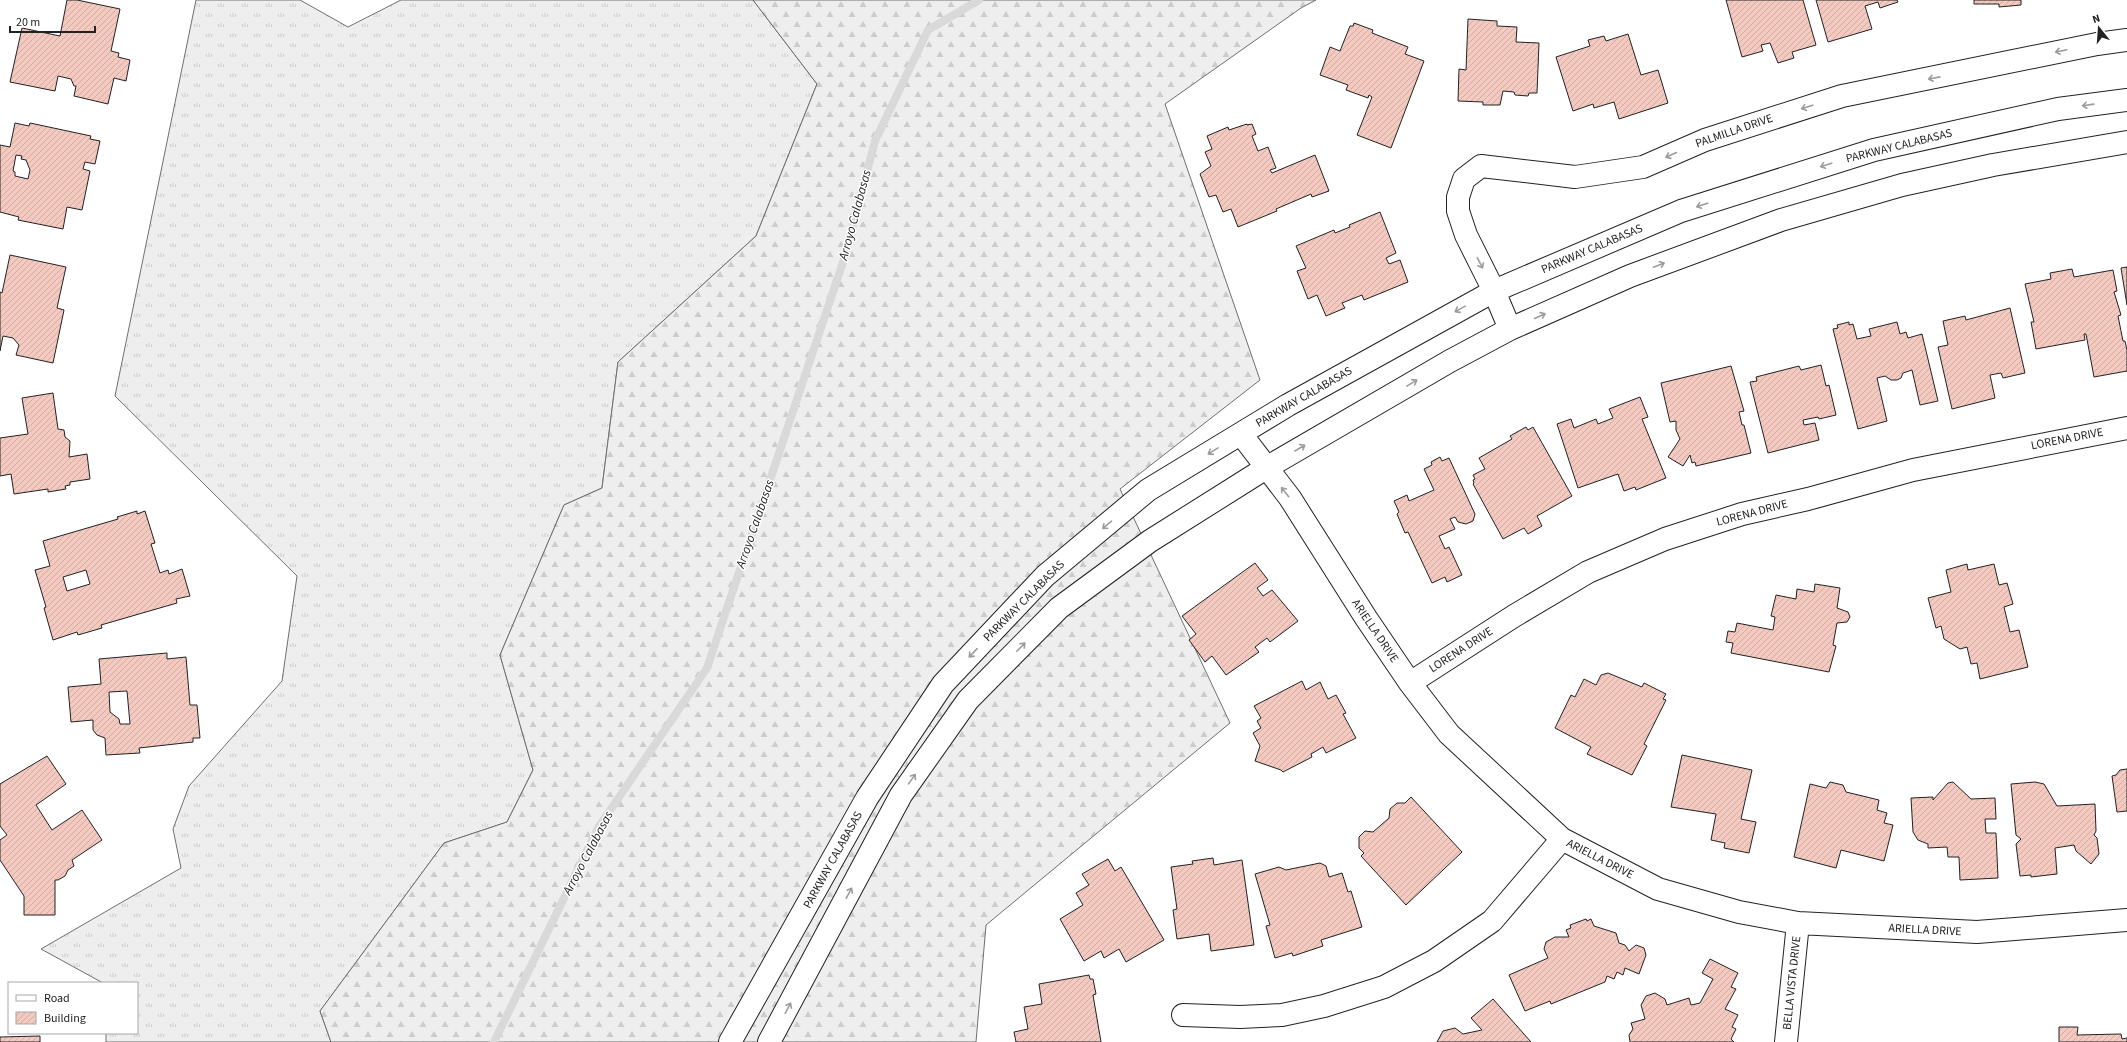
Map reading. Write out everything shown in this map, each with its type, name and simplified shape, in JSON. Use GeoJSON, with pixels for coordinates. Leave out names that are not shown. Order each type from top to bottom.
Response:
{"type":"FeatureCollection","features":[{"type":"Feature","properties":{"kind":"street","name":"PALMILLA DRIVE"},"geometry":{"type":"LineString","coordinates":[[1510,329],[1494,290],[1466,236],[1458,211],[1458,196],[1464,179],[1481,166],[1575,177],[1643,167],[1704,140],[1842,96],[2097,44],[2127,40]]}},
{"type":"Feature","properties":{"kind":"street","name":"PARKWAY CALABASAS"},"geometry":{"type":"LineString","coordinates":[[730,1042],[867,798],[943,684],[1051,571],[1148,490],[1288,405],[1494,290],[1681,211],[1874,150],[2058,109],[2127,100]]}},
{"type":"Feature","properties":{"kind":"street"},"geometry":{"type":"LineString","coordinates":[[769,1042],[901,795],[968,700],[1059,608],[1150,541],[1266,468],[1450,361],[1510,329],[1630,276],[1780,220],[1902,185],[1993,165],[2127,142]]}},
{"type":"Feature","properties":{"kind":"street","name":"LORENA DRIVE"},"geometry":{"type":"LineString","coordinates":[[1410,683],[1514,616],[1588,572],[1665,539],[1742,514],[1808,499],[1913,470],[2127,428]]}},
{"type":"Feature","properties":{"kind":"street","name":"ARIELLA DRIVE"},"geometry":{"type":"LineString","coordinates":[[1241,434],[1302,518],[1366,618],[1410,683],[1449,734],[1562,839],[1658,889],[1739,912],[1798,924],[1977,932],[2127,920]]}},
{"type":"Feature","properties":{"kind":"street"},"geometry":{"type":"LineString","coordinates":[[1183,1014],[1240,1017],[1282,1015],[1324,1006],[1384,987],[1434,961],[1492,921],[1562,839]]}},
{"type":"Feature","properties":{"kind":"street","name":"BELLA VISTA DRIVE"},"geometry":{"type":"LineString","coordinates":[[1786,1042],[1798,924]]}},
{"type":"Feature","properties":{"kind":"green space"},"geometry":{"type":"Polygon","coordinates":[[[196,0],[300,0],[348,27],[401,0],[753,0],[817,84],[756,236],[618,362],[602,488],[564,505],[500,655],[533,770],[507,822],[444,843],[320,1011],[331,1042],[106,1042],[106,1034],[138,1034],[138,982],[101,982],[41,949],[181,868],[173,829],[189,786],[282,681],[297,576],[115,396],[196,0]]]}},
{"type":"Feature","properties":{"kind":"green space"},"geometry":{"type":"Polygon","coordinates":[[[753,0],[1316,0],[1301,8],[1165,104],[1260,380],[1120,489],[1230,723],[986,925],[976,1042],[331,1042],[320,1011],[444,843],[507,822],[533,770],[500,655],[564,505],[602,488],[618,362],[756,236],[817,84],[753,0]]]}},
{"type":"Feature","properties":{"kind":"building"},"geometry":{"type":"Polygon","coordinates":[[[67,0],[77,0],[120,9],[111,51],[119,53],[118,57],[130,60],[126,81],[114,78],[108,104],[74,96],[76,86],[74,86],[71,79],[58,76],[55,91],[10,82],[22,28],[60,36],[67,0]]]}},
{"type":"Feature","properties":{"kind":"building"},"geometry":{"type":"Polygon","coordinates":[[[1726,0],[1803,0],[1816,45],[1792,52],[1794,58],[1778,63],[1770,43],[1761,45],[1763,51],[1742,57],[1726,0]]]}},
{"type":"Feature","properties":{"kind":"building"},"geometry":{"type":"Polygon","coordinates":[[[1816,0],[1897,0],[1898,2],[1880,8],[1878,2],[1865,6],[1872,29],[1828,42],[1816,0]]]}},
{"type":"Feature","properties":{"kind":"building"},"geometry":{"type":"Polygon","coordinates":[[[1974,0],[2021,0],[2021,5],[1999,7],[1999,4],[1974,4],[1974,0]]]}},
{"type":"Feature","properties":{"kind":"building"},"geometry":{"type":"Polygon","coordinates":[[[1468,19],[1497,21],[1497,26],[1517,27],[1516,42],[1539,43],[1537,93],[1529,93],[1528,96],[1515,95],[1514,92],[1503,91],[1500,105],[1483,105],[1483,102],[1458,101],[1459,69],[1466,70],[1468,19]]]}},
{"type":"Feature","properties":{"kind":"building"},"geometry":{"type":"Polygon","coordinates":[[[1354,23],[1373,30],[1372,33],[1408,47],[1405,54],[1424,61],[1391,148],[1357,135],[1372,97],[1369,95],[1368,98],[1346,90],[1348,85],[1320,75],[1330,47],[1340,51],[1350,26],[1353,26],[1354,23]]]}},
{"type":"Feature","properties":{"kind":"building"},"geometry":{"type":"Polygon","coordinates":[[[1628,34],[1641,75],[1658,70],[1668,103],[1619,119],[1614,102],[1594,108],[1593,104],[1573,111],[1556,57],[1590,46],[1588,40],[1604,36],[1606,41],[1628,34]]]}},
{"type":"Feature","properties":{"kind":"building"},"geometry":{"type":"Polygon","coordinates":[[[15,123],[29,126],[30,123],[91,136],[90,139],[100,141],[95,164],[85,162],[83,169],[90,171],[82,210],[67,207],[63,229],[18,220],[19,217],[0,212],[0,145],[10,147],[15,123]],[[16,155],[13,171],[15,172],[15,176],[28,179],[30,170],[26,160],[21,159],[22,156],[16,155]]]}},
{"type":"Feature","properties":{"kind":"building"},"geometry":{"type":"Polygon","coordinates":[[[1247,124],[1252,124],[1256,134],[1252,136],[1258,151],[1268,147],[1276,168],[1270,170],[1272,173],[1315,155],[1329,191],[1312,197],[1311,194],[1276,209],[1277,211],[1238,227],[1231,209],[1223,212],[1216,195],[1209,197],[1200,174],[1211,166],[1205,152],[1212,149],[1207,136],[1228,127],[1229,130],[1247,124]]]}},
{"type":"Feature","properties":{"kind":"building"},"geometry":{"type":"Polygon","coordinates":[[[1380,212],[1396,253],[1386,258],[1389,264],[1400,260],[1408,282],[1364,300],[1362,295],[1342,303],[1345,308],[1326,316],[1317,295],[1308,299],[1297,271],[1306,268],[1296,246],[1334,230],[1335,233],[1350,227],[1349,225],[1380,212]]]}},
{"type":"Feature","properties":{"kind":"building"},"geometry":{"type":"Polygon","coordinates":[[[10,255],[66,267],[57,308],[64,310],[53,363],[16,355],[19,345],[13,338],[3,336],[0,351],[0,292],[2,293],[10,255]]]}},
{"type":"Feature","properties":{"kind":"building"},"geometry":{"type":"Polygon","coordinates":[[[2127,267],[2127,305],[2121,268],[2127,267]]]}},
{"type":"Feature","properties":{"kind":"building"},"geometry":{"type":"Polygon","coordinates":[[[2072,269],[2074,277],[2113,270],[2117,291],[2114,292],[2121,315],[2118,316],[2123,341],[2125,341],[2127,350],[2127,371],[2094,377],[2086,334],[2084,334],[2085,340],[2036,349],[2031,322],[2034,322],[2025,284],[2051,279],[2050,273],[2072,269]]]}},
{"type":"Feature","properties":{"kind":"building"},"geometry":{"type":"Polygon","coordinates":[[[2010,308],[2025,373],[2003,378],[2001,373],[1990,375],[1995,398],[1952,409],[1938,347],[1948,345],[1943,321],[1965,316],[1966,320],[2010,308]]]}},
{"type":"Feature","properties":{"kind":"building"},"geometry":{"type":"Polygon","coordinates":[[[1849,322],[1849,325],[1853,324],[1857,339],[1871,336],[1869,329],[1897,322],[1900,334],[1906,332],[1908,338],[1922,334],[1938,401],[1920,405],[1912,370],[1903,373],[1901,378],[1897,380],[1891,380],[1885,376],[1877,378],[1887,421],[1858,429],[1833,329],[1838,328],[1837,325],[1849,322]]]}},
{"type":"Feature","properties":{"kind":"building"},"geometry":{"type":"Polygon","coordinates":[[[1821,365],[1826,386],[1829,385],[1836,415],[1819,419],[1818,417],[1803,420],[1804,425],[1815,423],[1819,440],[1768,453],[1750,382],[1757,381],[1756,377],[1799,366],[1801,370],[1821,365]]]}},
{"type":"Feature","properties":{"kind":"building"},"geometry":{"type":"Polygon","coordinates":[[[1731,366],[1744,411],[1739,412],[1751,453],[1696,466],[1695,462],[1692,463],[1690,455],[1683,466],[1668,457],[1680,439],[1676,430],[1676,421],[1670,422],[1661,383],[1731,366]]]}},
{"type":"Feature","properties":{"kind":"building"},"geometry":{"type":"Polygon","coordinates":[[[53,393],[58,429],[64,430],[65,437],[70,441],[69,457],[87,454],[90,479],[70,482],[70,485],[65,486],[66,489],[48,492],[48,489],[14,494],[11,474],[0,476],[0,438],[28,434],[22,398],[53,393]]]}},
{"type":"Feature","properties":{"kind":"building"},"geometry":{"type":"Polygon","coordinates":[[[1640,397],[1648,417],[1642,419],[1666,478],[1636,490],[1635,487],[1624,491],[1618,474],[1578,488],[1557,424],[1571,419],[1574,428],[1596,419],[1598,424],[1613,418],[1609,409],[1640,397]]]}},
{"type":"Feature","properties":{"kind":"building"},"geometry":{"type":"Polygon","coordinates":[[[1526,427],[1528,430],[1533,427],[1572,496],[1537,516],[1542,526],[1528,534],[1524,528],[1503,539],[1473,484],[1473,480],[1475,479],[1473,475],[1485,469],[1479,458],[1512,439],[1510,436],[1526,427]]]}},
{"type":"Feature","properties":{"kind":"building"},"geometry":{"type":"Polygon","coordinates":[[[1440,457],[1442,461],[1449,458],[1475,514],[1473,521],[1466,524],[1458,522],[1455,517],[1450,519],[1455,529],[1439,536],[1445,549],[1449,547],[1462,575],[1447,582],[1445,577],[1432,583],[1408,532],[1405,533],[1397,514],[1399,512],[1394,501],[1407,495],[1409,501],[1434,490],[1424,469],[1432,465],[1431,462],[1440,457]]]}},
{"type":"Feature","properties":{"kind":"building"},"geometry":{"type":"Polygon","coordinates":[[[137,511],[137,514],[145,511],[155,543],[151,544],[160,573],[168,570],[169,574],[182,569],[190,596],[176,599],[177,603],[101,625],[102,628],[78,635],[77,632],[53,640],[44,608],[46,607],[35,570],[50,566],[43,541],[118,519],[117,517],[137,511]],[[86,570],[63,577],[67,591],[90,584],[86,570]]]}},
{"type":"Feature","properties":{"kind":"building"},"geometry":{"type":"Polygon","coordinates":[[[1255,563],[1268,580],[1257,588],[1263,596],[1272,590],[1298,621],[1270,642],[1267,638],[1255,647],[1259,652],[1226,675],[1212,656],[1205,662],[1189,640],[1196,634],[1182,616],[1255,563]]]}},
{"type":"Feature","properties":{"kind":"building"},"geometry":{"type":"Polygon","coordinates":[[[1967,564],[1968,570],[1994,564],[1999,585],[2007,583],[2013,604],[2004,607],[2010,632],[2019,630],[2028,667],[1980,679],[1977,663],[1971,664],[1967,647],[1960,649],[1944,639],[1941,626],[1936,628],[1928,598],[1951,592],[1946,570],[1967,564]]]}},
{"type":"Feature","properties":{"kind":"building"},"geometry":{"type":"Polygon","coordinates":[[[1815,584],[1840,588],[1837,608],[1848,612],[1850,617],[1847,622],[1837,623],[1833,645],[1836,646],[1829,672],[1731,653],[1733,643],[1726,642],[1728,631],[1735,632],[1737,623],[1773,630],[1775,617],[1771,616],[1776,595],[1796,599],[1797,589],[1814,592],[1815,584]]]}},
{"type":"Feature","properties":{"kind":"building"},"geometry":{"type":"Polygon","coordinates":[[[167,653],[167,659],[186,657],[190,705],[197,705],[200,738],[193,738],[193,742],[139,748],[140,753],[106,755],[105,738],[97,735],[93,730],[93,720],[71,722],[68,687],[101,684],[99,659],[167,653]],[[127,691],[109,692],[110,712],[119,719],[120,724],[130,724],[127,691]]]}},
{"type":"Feature","properties":{"kind":"building"},"geometry":{"type":"Polygon","coordinates":[[[1608,673],[1642,687],[1644,683],[1666,694],[1663,699],[1666,700],[1644,744],[1647,746],[1632,775],[1587,754],[1591,747],[1555,728],[1571,695],[1575,697],[1584,679],[1596,685],[1601,675],[1608,673]]]}},
{"type":"Feature","properties":{"kind":"building"},"geometry":{"type":"Polygon","coordinates":[[[1302,681],[1306,690],[1320,682],[1328,699],[1336,695],[1346,713],[1343,714],[1356,738],[1326,753],[1323,747],[1311,754],[1312,757],[1283,772],[1255,761],[1260,746],[1253,733],[1261,728],[1257,721],[1261,718],[1254,706],[1302,681]]]}},
{"type":"Feature","properties":{"kind":"building"},"geometry":{"type":"Polygon","coordinates":[[[1682,755],[1752,770],[1741,819],[1756,822],[1749,853],[1724,848],[1725,843],[1711,840],[1716,814],[1671,807],[1682,755]]]}},
{"type":"Feature","properties":{"kind":"building"},"geometry":{"type":"Polygon","coordinates":[[[47,756],[66,784],[36,805],[52,830],[82,810],[102,840],[72,860],[74,866],[68,870],[65,876],[55,880],[55,915],[24,915],[24,896],[0,860],[0,840],[7,835],[0,826],[0,784],[47,756]]]}},
{"type":"Feature","properties":{"kind":"building"},"geometry":{"type":"Polygon","coordinates":[[[2127,769],[2127,811],[2117,812],[2112,776],[2116,775],[2120,770],[2127,769]]]}},
{"type":"Feature","properties":{"kind":"building"},"geometry":{"type":"Polygon","coordinates":[[[1830,782],[1843,785],[1846,792],[1879,800],[1877,810],[1887,813],[1884,823],[1893,825],[1884,861],[1841,850],[1836,868],[1794,857],[1810,784],[1826,788],[1830,782]]]}},
{"type":"Feature","properties":{"kind":"building"},"geometry":{"type":"Polygon","coordinates":[[[1953,782],[1971,799],[1995,798],[1996,819],[1985,819],[1986,833],[1996,833],[1998,878],[1960,880],[1959,857],[1948,857],[1947,847],[1928,848],[1928,844],[1918,840],[1913,832],[1911,798],[1933,797],[1933,800],[1948,783],[1953,782]]]}},
{"type":"Feature","properties":{"kind":"building"},"geometry":{"type":"Polygon","coordinates":[[[2035,782],[2044,784],[2057,806],[2095,804],[2096,831],[2094,835],[2097,838],[2099,854],[2091,864],[2076,851],[2074,845],[2055,848],[2057,874],[2031,877],[2031,875],[2020,876],[2016,844],[2021,839],[2016,835],[2011,784],[2035,782]]]}},
{"type":"Feature","properties":{"kind":"building"},"geometry":{"type":"Polygon","coordinates":[[[1411,797],[1462,852],[1406,905],[1361,856],[1364,853],[1359,848],[1359,837],[1365,831],[1373,832],[1389,818],[1390,809],[1397,803],[1405,803],[1411,797]]]}},
{"type":"Feature","properties":{"kind":"building"},"geometry":{"type":"Polygon","coordinates":[[[1213,858],[1214,865],[1242,860],[1254,945],[1211,951],[1209,934],[1177,939],[1173,910],[1177,909],[1171,867],[1193,864],[1192,861],[1213,858]]]}},
{"type":"Feature","properties":{"kind":"building"},"geometry":{"type":"Polygon","coordinates":[[[1108,859],[1115,871],[1121,867],[1164,940],[1126,962],[1119,949],[1104,958],[1101,951],[1084,961],[1060,919],[1083,905],[1076,893],[1089,885],[1082,874],[1108,859]]]}},
{"type":"Feature","properties":{"kind":"building"},"geometry":{"type":"Polygon","coordinates":[[[1320,863],[1326,866],[1329,877],[1342,873],[1348,892],[1351,891],[1362,927],[1321,940],[1323,946],[1293,956],[1292,953],[1275,958],[1266,926],[1270,925],[1255,874],[1279,867],[1286,870],[1320,863]]]}},
{"type":"Feature","properties":{"kind":"building"},"geometry":{"type":"Polygon","coordinates":[[[1586,919],[1587,921],[1591,919],[1594,926],[1616,933],[1619,943],[1625,945],[1629,951],[1636,945],[1644,948],[1646,955],[1639,974],[1625,968],[1623,975],[1617,972],[1614,979],[1607,976],[1605,982],[1551,1004],[1550,1001],[1525,1011],[1509,975],[1548,958],[1544,949],[1546,942],[1555,937],[1569,937],[1566,930],[1571,928],[1570,925],[1586,919]]]}},
{"type":"Feature","properties":{"kind":"building"},"geometry":{"type":"Polygon","coordinates":[[[1710,959],[1738,973],[1731,987],[1736,989],[1725,1009],[1738,1015],[1732,1027],[1736,1029],[1731,1039],[1734,1042],[1630,1042],[1629,1035],[1633,1029],[1631,1023],[1645,1019],[1641,1005],[1646,996],[1655,993],[1665,999],[1667,1005],[1689,998],[1691,1005],[1700,1003],[1713,979],[1702,973],[1710,959]]]}},
{"type":"Feature","properties":{"kind":"building"},"geometry":{"type":"Polygon","coordinates":[[[1089,975],[1090,979],[1093,979],[1096,994],[1093,995],[1101,1042],[1016,1042],[1014,1032],[1028,1029],[1024,1007],[1042,1004],[1039,984],[1089,975]]]}},
{"type":"Feature","properties":{"kind":"building"},"geometry":{"type":"Polygon","coordinates":[[[1493,999],[1531,1042],[1437,1042],[1443,1031],[1455,1028],[1463,1034],[1482,1030],[1471,1018],[1493,999]]]}},
{"type":"Feature","properties":{"kind":"building"},"geometry":{"type":"Polygon","coordinates":[[[2059,1027],[2078,1027],[2077,1035],[2121,1034],[2122,1039],[2127,1038],[2127,1042],[2059,1042],[2059,1027]]]}},
{"type":"Feature","properties":{"kind":"building"},"geometry":{"type":"Polygon","coordinates":[[[40,1036],[40,1042],[0,1042],[0,1037],[40,1036]]]}},
{"type":"Feature","properties":{"kind":"waterway","name":"Arroyo Calabasas"},"geometry":{"type":"LineString","coordinates":[[494,1042],[598,828],[707,668],[844,259],[875,141],[928,30],[979,0]]}}]}
